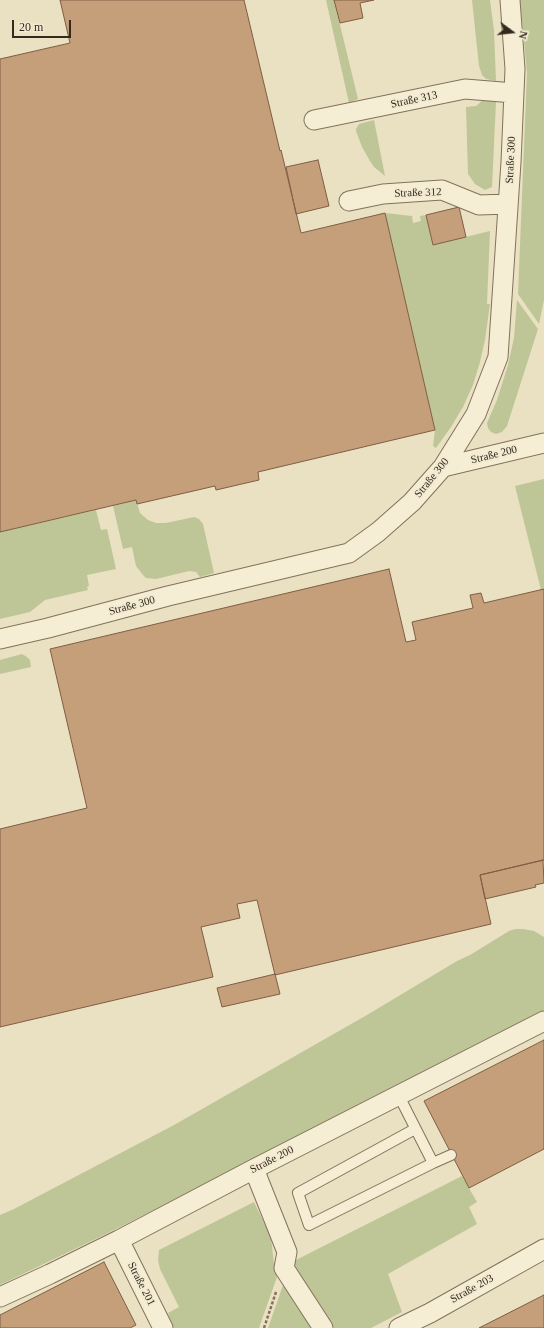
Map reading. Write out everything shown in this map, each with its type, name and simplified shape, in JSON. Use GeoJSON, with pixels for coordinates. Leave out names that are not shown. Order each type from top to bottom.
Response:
{"type":"FeatureCollection","features":[{"type":"Feature","properties":{"kind":"street","name":"Straße 300"},"geometry":{"type":"LineString","coordinates":[[0,639],[48,628],[168,596],[349,553],[378,532],[412,502],[443,467],[476,414],[498,357],[515,69],[510,0]]}},
{"type":"Feature","properties":{"kind":"street","name":"Straße 313"},"geometry":{"type":"LineString","coordinates":[[314,120],[465,89],[514,94]]}},
{"type":"Feature","properties":{"kind":"street","name":"Straße 312"},"geometry":{"type":"LineString","coordinates":[[349,201],[383,194],[442,190],[479,205],[508,204]]}},
{"type":"Feature","properties":{"kind":"street","name":"Straße 200"},"geometry":{"type":"LineString","coordinates":[[443,467],[544,443]]}},
{"type":"Feature","properties":{"kind":"street","name":"Straße 200"},"geometry":{"type":"LineString","coordinates":[[0,1297],[119,1240],[254,1169],[544,1021]]}},
{"type":"Feature","properties":{"kind":"street"},"geometry":{"type":"LineString","coordinates":[[254,1169],[287,1252],[284,1268],[324,1328]]}},
{"type":"Feature","properties":{"kind":"street","name":"Straße 201"},"geometry":{"type":"LineString","coordinates":[[119,1240],[164,1328]]}},
{"type":"Feature","properties":{"kind":"street","name":"Straße 203"},"geometry":{"type":"LineString","coordinates":[[398,1328],[544,1249]]}},
{"type":"Feature","properties":{"kind":"lane"},"geometry":{"type":"LineString","coordinates":[[399,1096],[433,1163]]}},
{"type":"Feature","properties":{"kind":"lane"},"geometry":{"type":"LineString","coordinates":[[415,1129],[298,1193],[309,1224],[451,1155]]}},
{"type":"Feature","properties":{"kind":"path"},"geometry":{"type":"LineString","coordinates":[[264,1328],[284,1268]]}},
{"type":"Feature","properties":{"kind":"green space"},"geometry":{"type":"Polygon","coordinates":[[[326,0],[334,0],[358,99],[349,103],[326,0]]]}},
{"type":"Feature","properties":{"kind":"green space"},"geometry":{"type":"Polygon","coordinates":[[[472,0],[490,0],[494,31],[496,81],[486,79],[482,75],[479,66],[472,0]]]}},
{"type":"Feature","properties":{"kind":"green space"},"geometry":{"type":"Polygon","coordinates":[[[520,0],[544,0],[544,300],[539,324],[518,294],[527,73],[520,0]]]}},
{"type":"Feature","properties":{"kind":"green space"},"geometry":{"type":"Polygon","coordinates":[[[484,99],[496,102],[492,187],[485,190],[475,184],[468,174],[466,107],[476,106],[484,99]]]}},
{"type":"Feature","properties":{"kind":"green space"},"geometry":{"type":"Polygon","coordinates":[[[374,120],[385,176],[374,167],[370,161],[362,147],[356,131],[359,124],[374,120]]]}},
{"type":"Feature","properties":{"kind":"green space"},"geometry":{"type":"Polygon","coordinates":[[[385,213],[412,216],[413,223],[421,221],[420,216],[426,215],[433,245],[490,231],[487,304],[490,304],[480,362],[473,385],[463,407],[436,448],[433,446],[435,430],[385,213]]]}},
{"type":"Feature","properties":{"kind":"green space"},"geometry":{"type":"Polygon","coordinates":[[[517,300],[538,329],[507,426],[502,432],[496,434],[491,432],[487,423],[497,400],[508,365],[514,338],[517,300]]]}},
{"type":"Feature","properties":{"kind":"green space"},"geometry":{"type":"Polygon","coordinates":[[[544,479],[544,589],[541,590],[515,486],[544,479]]]}},
{"type":"Feature","properties":{"kind":"green space"},"geometry":{"type":"Polygon","coordinates":[[[136,500],[140,513],[148,520],[156,523],[166,523],[194,517],[199,519],[203,524],[214,573],[200,577],[196,572],[189,571],[156,579],[146,578],[136,566],[132,547],[123,549],[113,506],[136,500]]]}},
{"type":"Feature","properties":{"kind":"green space"},"geometry":{"type":"Polygon","coordinates":[[[96,510],[101,530],[107,529],[116,569],[87,575],[89,586],[87,587],[88,590],[45,600],[30,612],[0,619],[0,532],[96,510]]]}},
{"type":"Feature","properties":{"kind":"green space"},"geometry":{"type":"Polygon","coordinates":[[[22,654],[30,660],[31,667],[0,674],[0,660],[22,654]]]}},
{"type":"Feature","properties":{"kind":"green space"},"geometry":{"type":"Polygon","coordinates":[[[515,929],[534,931],[544,937],[544,1012],[110,1232],[0,1285],[0,1215],[174,1125],[367,1015],[509,931],[515,929]]]}},
{"type":"Feature","properties":{"kind":"green space"},"geometry":{"type":"Polygon","coordinates":[[[462,1176],[477,1202],[469,1207],[477,1224],[388,1274],[402,1312],[371,1328],[334,1328],[292,1262],[462,1176]]]}},
{"type":"Feature","properties":{"kind":"green space"},"geometry":{"type":"Polygon","coordinates":[[[254,1202],[271,1237],[277,1277],[259,1328],[174,1328],[168,1313],[179,1307],[160,1269],[158,1260],[159,1250],[254,1202]]]}},
{"type":"Feature","properties":{"kind":"green space"},"geometry":{"type":"Polygon","coordinates":[[[283,1285],[311,1328],[268,1328],[283,1285]]]}},
{"type":"Feature","properties":{"kind":"building"},"geometry":{"type":"Polygon","coordinates":[[[60,0],[244,0],[301,233],[385,213],[435,430],[258,472],[259,480],[216,490],[215,486],[137,504],[136,500],[0,532],[0,59],[70,43],[60,0]]]}},
{"type":"Feature","properties":{"kind":"building"},"geometry":{"type":"Polygon","coordinates":[[[334,0],[374,0],[360,3],[363,18],[340,23],[334,0]]]}},
{"type":"Feature","properties":{"kind":"building"},"geometry":{"type":"Polygon","coordinates":[[[318,160],[329,206],[296,214],[286,167],[318,160]]]}},
{"type":"Feature","properties":{"kind":"building"},"geometry":{"type":"Polygon","coordinates":[[[459,207],[466,237],[433,245],[426,215],[459,207]]]}},
{"type":"Feature","properties":{"kind":"building"},"geometry":{"type":"Polygon","coordinates":[[[389,569],[406,642],[416,640],[412,622],[473,608],[470,595],[481,593],[484,603],[544,589],[544,860],[480,875],[491,924],[275,975],[257,900],[237,904],[240,918],[201,927],[213,977],[0,1027],[0,829],[87,808],[50,649],[389,569]]]}},
{"type":"Feature","properties":{"kind":"building"},"geometry":{"type":"Polygon","coordinates":[[[543,860],[544,883],[535,885],[536,887],[485,899],[480,875],[543,860]]]}},
{"type":"Feature","properties":{"kind":"building"},"geometry":{"type":"Polygon","coordinates":[[[275,974],[280,994],[222,1007],[217,988],[275,974]]]}},
{"type":"Feature","properties":{"kind":"building"},"geometry":{"type":"Polygon","coordinates":[[[544,1040],[544,1149],[469,1188],[424,1101],[544,1040]]]}},
{"type":"Feature","properties":{"kind":"building"},"geometry":{"type":"Polygon","coordinates":[[[104,1262],[136,1325],[130,1328],[0,1328],[0,1315],[104,1262]]]}},
{"type":"Feature","properties":{"kind":"building"},"geometry":{"type":"Polygon","coordinates":[[[544,1295],[544,1328],[479,1328],[544,1295]]]}}]}
